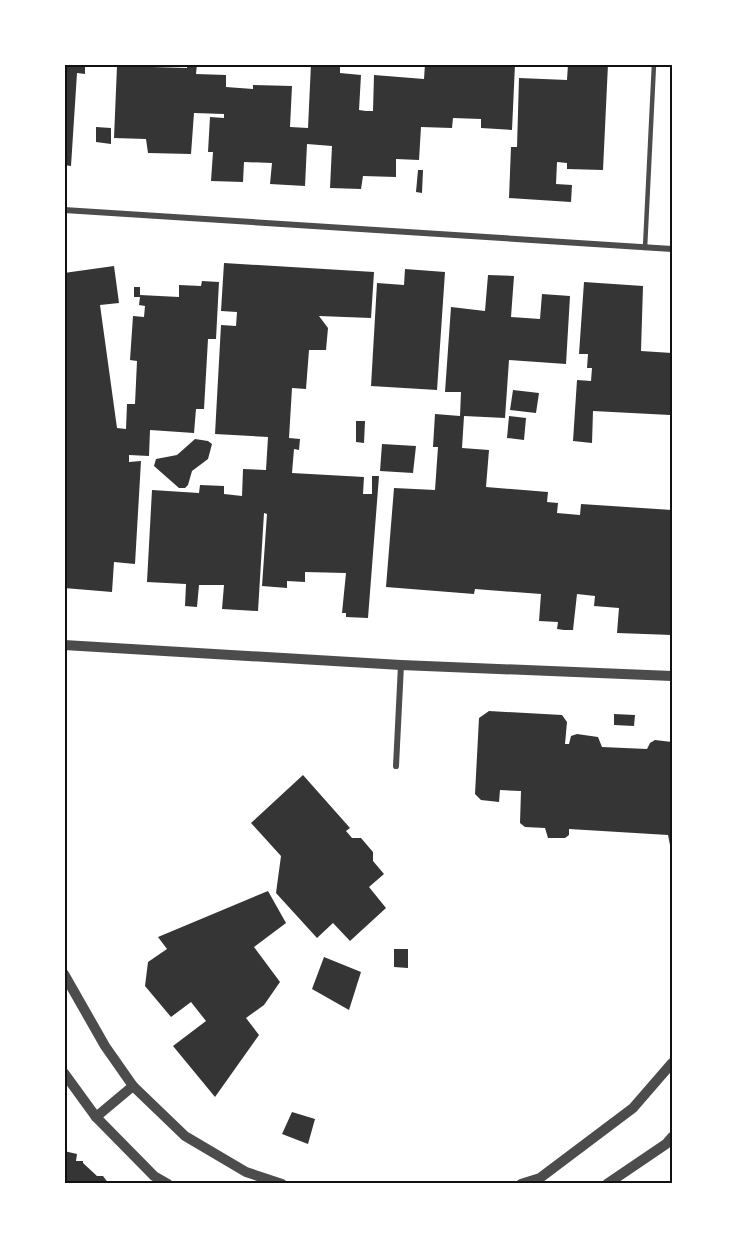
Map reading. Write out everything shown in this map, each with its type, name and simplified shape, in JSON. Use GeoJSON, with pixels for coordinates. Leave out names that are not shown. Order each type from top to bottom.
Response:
{"type":"FeatureCollection","features":[{"type":"Feature","properties":{"kind":"street"},"geometry":{"type":"LineString","coordinates":[[64,210],[672,249]]}},
{"type":"Feature","properties":{"kind":"street"},"geometry":{"type":"LineString","coordinates":[[64,645],[401,665],[672,676]]}},
{"type":"Feature","properties":{"kind":"street"},"geometry":{"type":"LineString","coordinates":[[396,766],[401,665]]}},
{"type":"Feature","properties":{"kind":"street"},"geometry":{"type":"LineString","coordinates":[[64,974],[105,1046],[133,1086],[185,1136],[246,1172],[282,1184]]}},
{"type":"Feature","properties":{"kind":"street"},"geometry":{"type":"LineString","coordinates":[[521,1184],[540,1181],[633,1108],[672,1063]]}},
{"type":"Feature","properties":{"kind":"street"},"geometry":{"type":"LineString","coordinates":[[64,1073],[96,1117],[154,1176],[168,1184]]}},
{"type":"Feature","properties":{"kind":"street"},"geometry":{"type":"LineString","coordinates":[[96,1117],[133,1086]]}},
{"type":"Feature","properties":{"kind":"street"},"geometry":{"type":"LineString","coordinates":[[607,1184],[666,1144],[672,1137]]}},
{"type":"Feature","properties":{"kind":"lane"},"geometry":{"type":"LineString","coordinates":[[645,248],[654,64]]}},
{"type":"Feature","properties":{"kind":"building"},"geometry":{"type":"Polygon","coordinates":[[[64,64],[85,64],[85,74],[77,73],[71,166],[64,165],[64,64]]]}},
{"type":"Feature","properties":{"kind":"building"},"geometry":{"type":"Polygon","coordinates":[[[187,64],[197,64],[196,74],[226,75],[226,87],[253,89],[253,85],[292,86],[290,127],[308,128],[311,64],[340,64],[340,73],[361,75],[359,110],[373,111],[374,75],[424,79],[425,64],[515,64],[512,130],[481,128],[481,119],[453,118],[452,128],[421,127],[419,160],[396,159],[396,177],[363,176],[361,189],[330,188],[332,146],[307,144],[305,186],[270,184],[272,163],[244,162],[243,182],[211,181],[213,152],[208,152],[210,117],[224,118],[224,114],[194,113],[191,154],[148,153],[146,139],[114,138],[117,66],[187,68],[187,64]]]}},
{"type":"Feature","properties":{"kind":"building"},"geometry":{"type":"Polygon","coordinates":[[[568,64],[608,64],[603,170],[567,169],[567,163],[557,162],[556,184],[572,185],[571,202],[509,198],[511,147],[517,147],[519,78],[567,80],[568,64]]]}},
{"type":"Feature","properties":{"kind":"building"},"geometry":{"type":"Polygon","coordinates":[[[96,127],[111,128],[111,144],[96,142],[96,127]]]}},
{"type":"Feature","properties":{"kind":"building"},"geometry":{"type":"Polygon","coordinates":[[[418,170],[423,170],[422,193],[416,192],[418,170]]]}},
{"type":"Feature","properties":{"kind":"building"},"geometry":{"type":"Polygon","coordinates":[[[224,263],[374,272],[371,318],[319,316],[328,328],[326,350],[309,350],[306,389],[292,388],[289,438],[300,439],[299,450],[294,449],[292,473],[364,477],[363,494],[372,494],[372,476],[379,476],[368,618],[346,617],[346,613],[342,613],[346,573],[305,572],[305,582],[287,581],[287,588],[262,586],[267,514],[264,513],[258,611],[222,609],[224,585],[199,585],[197,607],[185,606],[186,584],[147,582],[152,490],[199,493],[200,485],[224,486],[224,494],[242,496],[243,469],[266,470],[268,437],[215,434],[221,325],[236,326],[237,312],[221,311],[224,263]]]}},
{"type":"Feature","properties":{"kind":"building"},"geometry":{"type":"Polygon","coordinates":[[[114,266],[119,303],[100,305],[117,428],[126,429],[127,404],[135,404],[137,361],[130,360],[133,316],[144,317],[145,306],[139,305],[140,297],[134,297],[134,287],[140,287],[140,295],[179,297],[179,285],[201,286],[202,281],[219,282],[216,339],[208,339],[204,409],[196,409],[194,433],[150,430],[149,456],[129,455],[129,462],[141,461],[135,564],[114,562],[112,592],[64,588],[64,273],[114,266]]]}},
{"type":"Feature","properties":{"kind":"building"},"geometry":{"type":"Polygon","coordinates":[[[405,269],[445,272],[437,390],[371,386],[377,283],[404,285],[405,269]]]}},
{"type":"Feature","properties":{"kind":"building"},"geometry":{"type":"Polygon","coordinates":[[[488,275],[514,276],[511,317],[540,319],[542,294],[570,296],[566,364],[509,360],[505,418],[464,416],[462,448],[489,450],[486,487],[548,492],[547,502],[558,503],[557,513],[580,515],[581,504],[672,510],[672,635],[617,633],[619,608],[594,606],[595,596],[577,594],[573,630],[564,630],[557,629],[558,622],[539,621],[541,594],[475,589],[474,594],[386,587],[394,488],[435,490],[438,447],[433,447],[435,414],[460,416],[461,392],[445,392],[451,307],[485,311],[488,275]]]}},
{"type":"Feature","properties":{"kind":"building"},"geometry":{"type":"Polygon","coordinates":[[[584,282],[643,286],[641,351],[672,353],[670,415],[593,411],[592,443],[573,441],[577,380],[591,381],[592,368],[587,368],[588,354],[579,354],[584,282]]]}},
{"type":"Feature","properties":{"kind":"building"},"geometry":{"type":"Polygon","coordinates":[[[513,390],[539,393],[536,413],[510,410],[513,390]]]}},
{"type":"Feature","properties":{"kind":"building"},"geometry":{"type":"Polygon","coordinates":[[[509,416],[526,418],[524,440],[507,438],[509,416]]]}},
{"type":"Feature","properties":{"kind":"building"},"geometry":{"type":"Polygon","coordinates":[[[356,421],[365,421],[364,443],[356,442],[356,421]]]}},
{"type":"Feature","properties":{"kind":"building"},"geometry":{"type":"Polygon","coordinates":[[[195,439],[212,444],[208,459],[192,471],[185,488],[179,488],[154,466],[156,459],[177,455],[195,439]]]}},
{"type":"Feature","properties":{"kind":"building"},"geometry":{"type":"Polygon","coordinates":[[[382,444],[416,446],[413,473],[380,471],[382,444]]]}},
{"type":"Feature","properties":{"kind":"building"},"geometry":{"type":"Polygon","coordinates":[[[489,711],[562,715],[567,722],[565,744],[569,744],[571,736],[577,734],[598,737],[602,747],[647,749],[655,740],[672,742],[672,845],[670,845],[668,835],[569,829],[569,835],[565,838],[548,838],[545,828],[525,827],[520,823],[521,791],[500,790],[499,802],[481,800],[475,794],[479,718],[489,711]]]}},
{"type":"Feature","properties":{"kind":"building"},"geometry":{"type":"Polygon","coordinates":[[[614,714],[635,715],[634,726],[614,725],[614,714]]]}},
{"type":"Feature","properties":{"kind":"building"},"geometry":{"type":"Polygon","coordinates":[[[303,775],[350,828],[346,831],[352,838],[361,838],[373,852],[373,861],[384,874],[369,887],[386,908],[350,941],[333,923],[317,938],[276,893],[281,856],[251,823],[303,775]]]}},
{"type":"Feature","properties":{"kind":"building"},"geometry":{"type":"Polygon","coordinates":[[[268,891],[286,923],[254,947],[280,982],[264,1005],[246,1018],[259,1035],[215,1097],[173,1046],[206,1021],[191,1002],[171,1017],[145,986],[148,962],[167,949],[158,937],[268,891]]]}},
{"type":"Feature","properties":{"kind":"building"},"geometry":{"type":"Polygon","coordinates":[[[394,949],[408,949],[408,968],[394,967],[394,949]]]}},
{"type":"Feature","properties":{"kind":"building"},"geometry":{"type":"Polygon","coordinates":[[[324,957],[361,972],[349,1010],[312,989],[324,957]]]}},
{"type":"Feature","properties":{"kind":"building"},"geometry":{"type":"Polygon","coordinates":[[[292,1112],[315,1119],[308,1144],[282,1134],[292,1112]]]}},
{"type":"Feature","properties":{"kind":"building"},"geometry":{"type":"Polygon","coordinates":[[[64,1151],[77,1154],[76,1161],[83,1161],[97,1176],[103,1176],[109,1184],[64,1184],[64,1151]]]}}]}
